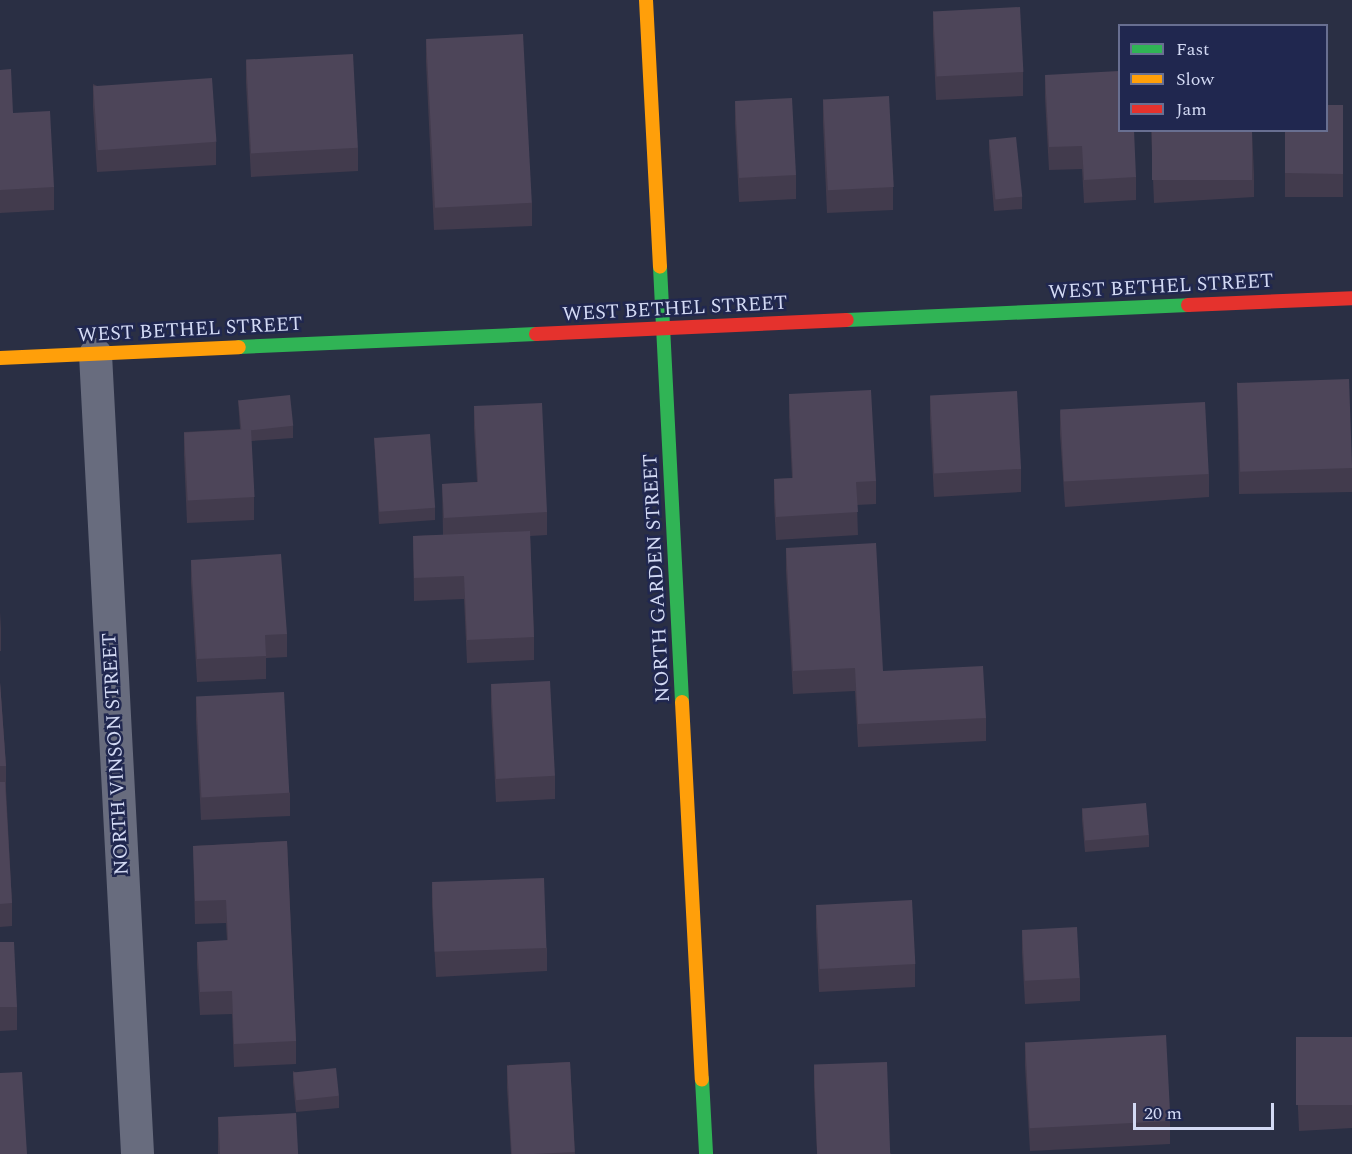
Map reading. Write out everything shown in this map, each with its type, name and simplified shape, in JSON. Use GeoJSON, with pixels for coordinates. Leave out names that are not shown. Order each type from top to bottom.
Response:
{"type":"FeatureCollection","features":[{"type":"Feature","properties":{"kind":"street","name":"NORTH GARDEN STREET"},"geometry":{"type":"LineString","coordinates":[[646,0],[706,1154]]}},
{"type":"Feature","properties":{"kind":"street","name":"WEST BETHEL STREET"},"geometry":{"type":"LineString","coordinates":[[0,358],[1352,298]]}},
{"type":"Feature","properties":{"kind":"street","name":"NORTH VINSON STREET"},"geometry":{"type":"LineString","coordinates":[[95,354],[137,1154]]}},
{"type":"Feature","properties":{"kind":"building"},"geometry":{"type":"Polygon","coordinates":[[[1020,7],[1023,72],[937,76],[933,12],[1020,7]]]}},
{"type":"Feature","properties":{"kind":"building"},"geometry":{"type":"Polygon","coordinates":[[[523,34],[532,203],[435,208],[426,39],[523,34]]]}},
{"type":"Feature","properties":{"kind":"building"},"geometry":{"type":"Polygon","coordinates":[[[353,54],[358,148],[251,153],[246,60],[353,54]]]}},
{"type":"Feature","properties":{"kind":"building"},"geometry":{"type":"Polygon","coordinates":[[[11,69],[13,113],[50,111],[54,187],[0,190],[0,70],[11,69]]]}},
{"type":"Feature","properties":{"kind":"building"},"geometry":{"type":"Polygon","coordinates":[[[1118,71],[1118,132],[1134,132],[1136,177],[1084,180],[1082,146],[1049,147],[1045,75],[1118,71]]]}},
{"type":"Feature","properties":{"kind":"building"},"geometry":{"type":"Polygon","coordinates":[[[212,78],[216,142],[98,150],[93,86],[212,78]]]}},
{"type":"Feature","properties":{"kind":"building"},"geometry":{"type":"Polygon","coordinates":[[[889,96],[894,187],[828,190],[823,99],[889,96]]]}},
{"type":"Feature","properties":{"kind":"building"},"geometry":{"type":"Polygon","coordinates":[[[792,98],[796,175],[739,178],[735,101],[792,98]]]}},
{"type":"Feature","properties":{"kind":"building"},"geometry":{"type":"Polygon","coordinates":[[[1328,105],[1343,105],[1343,174],[1285,173],[1285,132],[1328,132],[1328,105]]]}},
{"type":"Feature","properties":{"kind":"building"},"geometry":{"type":"Polygon","coordinates":[[[1152,132],[1252,132],[1252,180],[1152,180],[1152,132]]]}},
{"type":"Feature","properties":{"kind":"building"},"geometry":{"type":"Polygon","coordinates":[[[1016,137],[1022,197],[995,199],[989,140],[1016,137]]]}},
{"type":"Feature","properties":{"kind":"building"},"geometry":{"type":"Polygon","coordinates":[[[1349,379],[1352,468],[1240,472],[1237,383],[1349,379]]]}},
{"type":"Feature","properties":{"kind":"building"},"geometry":{"type":"Polygon","coordinates":[[[871,390],[876,481],[856,482],[858,512],[776,517],[774,479],[793,478],[789,394],[871,390]]]}},
{"type":"Feature","properties":{"kind":"building"},"geometry":{"type":"Polygon","coordinates":[[[1017,391],[1021,469],[934,473],[930,396],[1017,391]]]}},
{"type":"Feature","properties":{"kind":"building"},"geometry":{"type":"Polygon","coordinates":[[[290,395],[293,426],[242,431],[238,400],[290,395]]]}},
{"type":"Feature","properties":{"kind":"building"},"geometry":{"type":"Polygon","coordinates":[[[1205,402],[1209,474],[1064,481],[1060,410],[1205,402]]]}},
{"type":"Feature","properties":{"kind":"building"},"geometry":{"type":"Polygon","coordinates":[[[542,403],[547,512],[444,518],[442,484],[478,482],[474,406],[542,403]]]}},
{"type":"Feature","properties":{"kind":"building"},"geometry":{"type":"Polygon","coordinates":[[[251,429],[255,497],[188,500],[184,433],[251,429]]]}},
{"type":"Feature","properties":{"kind":"building"},"geometry":{"type":"Polygon","coordinates":[[[430,434],[435,508],[379,512],[374,438],[430,434]]]}},
{"type":"Feature","properties":{"kind":"building"},"geometry":{"type":"Polygon","coordinates":[[[530,531],[534,637],[467,640],[464,576],[414,578],[413,536],[530,531]]]}},
{"type":"Feature","properties":{"kind":"building"},"geometry":{"type":"Polygon","coordinates":[[[876,543],[883,671],[983,666],[986,718],[858,724],[855,668],[793,671],[786,548],[876,543]]]}},
{"type":"Feature","properties":{"kind":"building"},"geometry":{"type":"Polygon","coordinates":[[[281,554],[287,634],[265,635],[266,656],[197,659],[191,560],[281,554]]]}},
{"type":"Feature","properties":{"kind":"building"},"geometry":{"type":"Polygon","coordinates":[[[550,681],[555,776],[496,779],[491,684],[550,681]]]}},
{"type":"Feature","properties":{"kind":"building"},"geometry":{"type":"Polygon","coordinates":[[[0,682],[6,766],[0,766],[0,682]]]}},
{"type":"Feature","properties":{"kind":"building"},"geometry":{"type":"Polygon","coordinates":[[[284,692],[289,793],[201,797],[196,697],[284,692]]]}},
{"type":"Feature","properties":{"kind":"building"},"geometry":{"type":"Polygon","coordinates":[[[0,782],[5,782],[12,903],[0,904],[0,782]]]}},
{"type":"Feature","properties":{"kind":"building"},"geometry":{"type":"Polygon","coordinates":[[[1146,803],[1149,835],[1085,840],[1082,809],[1146,803]]]}},
{"type":"Feature","properties":{"kind":"building"},"geometry":{"type":"Polygon","coordinates":[[[287,841],[296,1041],[234,1044],[232,991],[200,992],[197,942],[228,940],[226,900],[195,901],[193,846],[287,841]]]}},
{"type":"Feature","properties":{"kind":"building"},"geometry":{"type":"Polygon","coordinates":[[[544,878],[546,948],[435,952],[432,882],[544,878]]]}},
{"type":"Feature","properties":{"kind":"building"},"geometry":{"type":"Polygon","coordinates":[[[912,900],[915,964],[819,969],[816,905],[912,900]]]}},
{"type":"Feature","properties":{"kind":"building"},"geometry":{"type":"Polygon","coordinates":[[[1077,927],[1080,978],[1025,981],[1022,930],[1077,927]]]}},
{"type":"Feature","properties":{"kind":"building"},"geometry":{"type":"Polygon","coordinates":[[[0,942],[14,942],[17,1007],[0,1007],[0,942]]]}},
{"type":"Feature","properties":{"kind":"building"},"geometry":{"type":"Polygon","coordinates":[[[1166,1035],[1171,1121],[1030,1128],[1025,1042],[1166,1035]]]}},
{"type":"Feature","properties":{"kind":"building"},"geometry":{"type":"Polygon","coordinates":[[[1296,1037],[1352,1037],[1352,1105],[1296,1105],[1296,1037]]]}},
{"type":"Feature","properties":{"kind":"building"},"geometry":{"type":"Polygon","coordinates":[[[570,1062],[575,1152],[512,1154],[507,1065],[570,1062]]]}},
{"type":"Feature","properties":{"kind":"building"},"geometry":{"type":"Polygon","coordinates":[[[887,1062],[890,1154],[817,1154],[814,1065],[887,1062]]]}},
{"type":"Feature","properties":{"kind":"building"},"geometry":{"type":"Polygon","coordinates":[[[336,1068],[339,1096],[296,1100],[293,1072],[336,1068]]]}},
{"type":"Feature","properties":{"kind":"building"},"geometry":{"type":"Polygon","coordinates":[[[22,1072],[27,1154],[0,1154],[0,1073],[22,1072]]]}},
{"type":"Feature","properties":{"kind":"building"},"geometry":{"type":"Polygon","coordinates":[[[296,1113],[298,1154],[220,1154],[218,1117],[296,1113]]]}},
{"type":"Feature","properties":{"kind":"traffic: fast"},"geometry":{"type":"LineString","coordinates":[[660,267],[682,702]]}},
{"type":"Feature","properties":{"kind":"traffic: fast"},"geometry":{"type":"LineString","coordinates":[[847,320],[1188,305]]}},
{"type":"Feature","properties":{"kind":"traffic: fast"},"geometry":{"type":"LineString","coordinates":[[239,347],[536,334]]}},
{"type":"Feature","properties":{"kind":"traffic: fast"},"geometry":{"type":"LineString","coordinates":[[702,1079],[706,1154]]}},
{"type":"Feature","properties":{"kind":"traffic: slow"},"geometry":{"type":"LineString","coordinates":[[646,0],[660,267]]}},
{"type":"Feature","properties":{"kind":"traffic: slow"},"geometry":{"type":"LineString","coordinates":[[0,358],[239,347]]}},
{"type":"Feature","properties":{"kind":"traffic: slow"},"geometry":{"type":"LineString","coordinates":[[682,702],[702,1079]]}},
{"type":"Feature","properties":{"kind":"traffic: jam"},"geometry":{"type":"LineString","coordinates":[[1188,305],[1352,298]]}},
{"type":"Feature","properties":{"kind":"traffic: jam"},"geometry":{"type":"LineString","coordinates":[[536,334],[847,320]]}}]}
